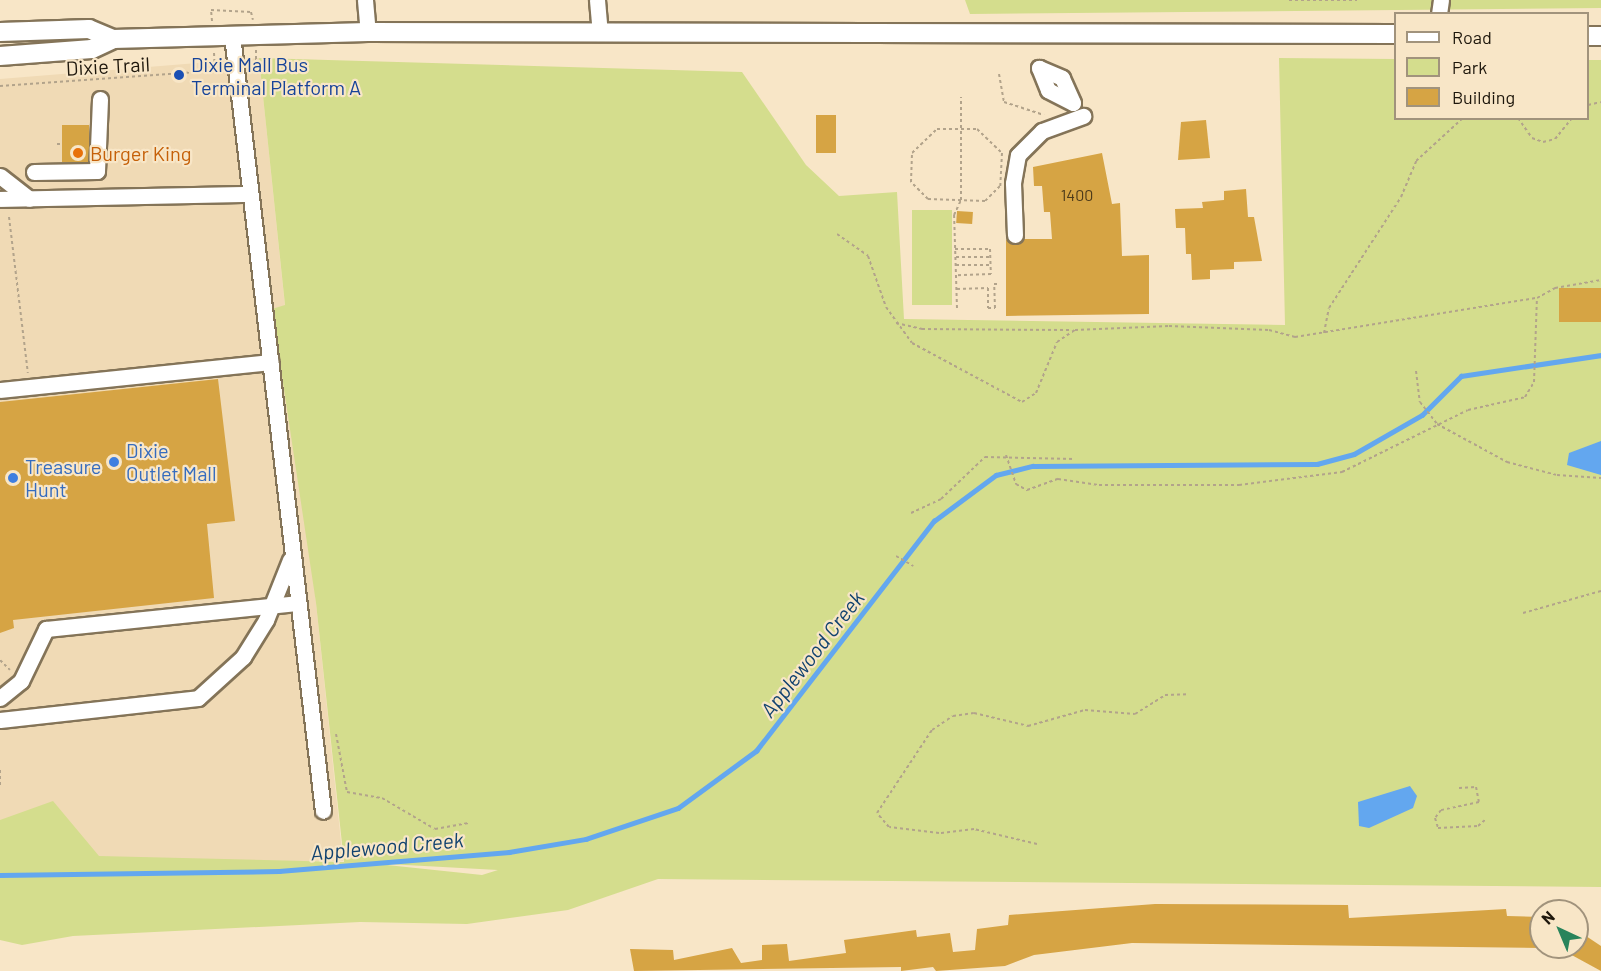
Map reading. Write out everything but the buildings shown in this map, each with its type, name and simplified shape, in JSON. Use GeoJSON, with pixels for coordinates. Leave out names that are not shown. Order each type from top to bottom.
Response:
{"type":"FeatureCollection","features":[{"type":"Feature","properties":{"kind":"main road"},"geometry":{"type":"LineString","coordinates":[[0,32],[89,29],[113,39]]}},
{"type":"Feature","properties":{"kind":"main road"},"geometry":{"type":"LineString","coordinates":[[0,56],[92,49],[113,39],[368,32],[1394,34]]}},
{"type":"Feature","properties":{"kind":"street"},"geometry":{"type":"LineString","coordinates":[[365,0],[368,32]]}},
{"type":"Feature","properties":{"kind":"street"},"geometry":{"type":"LineString","coordinates":[[597,0],[600,33]]}},
{"type":"Feature","properties":{"kind":"street"},"geometry":{"type":"LineString","coordinates":[[231,35],[240,71],[247,194],[271,362],[291,556],[323,811]]}},
{"type":"Feature","properties":{"kind":"street"},"geometry":{"type":"LineString","coordinates":[[34,172],[97,171],[100,99]]}},
{"type":"Feature","properties":{"kind":"street"},"geometry":{"type":"LineString","coordinates":[[1015,235],[1013,183],[1018,155],[1028,140],[1083,116]]}},
{"type":"Feature","properties":{"kind":"street"},"geometry":{"type":"LineString","coordinates":[[0,176],[29,199]]}},
{"type":"Feature","properties":{"kind":"street"},"geometry":{"type":"LineString","coordinates":[[0,199],[247,194]]}},
{"type":"Feature","properties":{"kind":"street"},"geometry":{"type":"LineString","coordinates":[[0,390],[271,362]]}},
{"type":"Feature","properties":{"kind":"street"},"geometry":{"type":"LineString","coordinates":[[0,720],[198,698],[243,657],[273,605],[291,556]]}},
{"type":"Feature","properties":{"kind":"street"},"geometry":{"type":"LineString","coordinates":[[0,698],[21,681],[46,629],[297,603]]}},
{"type":"Feature","properties":{"kind":"path"},"geometry":{"type":"LineString","coordinates":[[1289,0],[1357,0]]}},
{"type":"Feature","properties":{"kind":"path"},"geometry":{"type":"LineString","coordinates":[[211,10],[251,12],[256,34]]}},
{"type":"Feature","properties":{"kind":"path","name":"Dixie Trail"},"geometry":{"type":"LineString","coordinates":[[0,86],[217,71]]}},
{"type":"Feature","properties":{"kind":"path"},"geometry":{"type":"LineString","coordinates":[[999,74],[1004,102],[1038,110],[1059,125]]}},
{"type":"Feature","properties":{"kind":"path"},"geometry":{"type":"LineString","coordinates":[[957,308],[954,215],[961,200],[961,97]]}},
{"type":"Feature","properties":{"kind":"path"},"geometry":{"type":"LineString","coordinates":[[1324,333],[1329,308],[1401,196],[1416,161],[1461,120]]}},
{"type":"Feature","properties":{"kind":"path"},"geometry":{"type":"LineString","coordinates":[[1519,120],[1532,138],[1543,142],[1555,139],[1570,120]]}},
{"type":"Feature","properties":{"kind":"path"},"geometry":{"type":"LineString","coordinates":[[937,129],[961,129],[977,129],[1002,153],[1000,186],[985,201],[928,199],[911,182],[912,153],[937,129]]}},
{"type":"Feature","properties":{"kind":"path"},"geometry":{"type":"LineString","coordinates":[[57,144],[62,144]]}},
{"type":"Feature","properties":{"kind":"path"},"geometry":{"type":"LineString","coordinates":[[9,217],[32,387]]}},
{"type":"Feature","properties":{"kind":"path"},"geometry":{"type":"LineString","coordinates":[[837,234],[876,269],[896,323],[912,343],[1022,402],[1036,393],[1057,342],[1075,330]]}},
{"type":"Feature","properties":{"kind":"path"},"geometry":{"type":"LineString","coordinates":[[955,249],[990,249],[991,265],[991,274],[956,275]]}},
{"type":"Feature","properties":{"kind":"path"},"geometry":{"type":"LineString","coordinates":[[956,257],[990,257]]}},
{"type":"Feature","properties":{"kind":"path"},"geometry":{"type":"LineString","coordinates":[[956,265],[991,265]]}},
{"type":"Feature","properties":{"kind":"path"},"geometry":{"type":"LineString","coordinates":[[896,323],[922,329],[1075,330],[1169,326],[1269,330],[1295,337],[1324,333],[1383,319],[1537,298],[1555,288],[1601,280]]}},
{"type":"Feature","properties":{"kind":"path"},"geometry":{"type":"LineString","coordinates":[[957,289],[988,288],[988,308],[994,308],[994,284],[1000,284]]}},
{"type":"Feature","properties":{"kind":"path"},"geometry":{"type":"LineString","coordinates":[[1006,455],[1011,463],[1013,476],[1027,490],[1058,479],[1099,484],[1311,480],[1342,472],[1468,410],[1517,401],[1534,382],[1532,363],[1537,298]]}},
{"type":"Feature","properties":{"kind":"path"},"geometry":{"type":"LineString","coordinates":[[1416,371],[1420,402],[1437,424],[1507,462],[1557,476],[1601,478]]}},
{"type":"Feature","properties":{"kind":"path"},"geometry":{"type":"LineString","coordinates":[[911,513],[941,499],[985,457],[1006,455],[1075,459]]}},
{"type":"Feature","properties":{"kind":"path"},"geometry":{"type":"LineString","coordinates":[[896,556],[913,566]]}},
{"type":"Feature","properties":{"kind":"path"},"geometry":{"type":"LineString","coordinates":[[1523,613],[1601,591]]}},
{"type":"Feature","properties":{"kind":"path"},"geometry":{"type":"LineString","coordinates":[[1037,844],[974,829],[939,833],[889,827],[877,813],[932,730],[953,716],[974,713],[1028,726],[1085,710],[1135,714],[1165,695],[1188,694]]}},
{"type":"Feature","properties":{"kind":"path"},"geometry":{"type":"LineString","coordinates":[[336,734],[347,792],[382,798],[435,829],[468,823]]}},
{"type":"Feature","properties":{"kind":"path"},"geometry":{"type":"LineString","coordinates":[[0,770],[0,788]]}},
{"type":"Feature","properties":{"kind":"path"},"geometry":{"type":"LineString","coordinates":[[1459,788],[1476,787],[1479,802],[1441,810],[1435,818],[1438,828],[1478,826],[1486,819]]}},
{"type":"Feature","properties":{"kind":"shaded area","name":"Dixie Outlet Mall"},"geometry":{"type":"Polygon","coordinates":[[[259,58],[343,861],[0,861],[0,79],[259,58]]]}},
{"type":"Feature","properties":{"kind":"green space"},"geometry":{"type":"Polygon","coordinates":[[[965,0],[1601,0],[1601,8],[970,14],[965,0]]]}},
{"type":"Feature","properties":{"kind":"green space"},"geometry":{"type":"Polygon","coordinates":[[[259,58],[742,72],[806,165],[839,196],[897,192],[904,319],[1285,325],[1279,58],[1394,59],[1394,120],[1589,120],[1589,60],[1601,60],[1601,887],[658,879],[568,910],[467,924],[360,922],[73,936],[22,945],[0,940],[0,820],[53,801],[99,856],[344,862],[316,603],[272,309],[285,305],[259,58]],[[368,863],[482,875],[498,870],[368,863]]]}},
{"type":"Feature","properties":{"kind":"green space"},"geometry":{"type":"Polygon","coordinates":[[[912,210],[952,210],[952,305],[912,305],[912,210]]]}},
{"type":"Feature","properties":{"kind":"water"},"geometry":{"type":"Polygon","coordinates":[[[1601,441],[1601,475],[1567,465],[1569,453],[1601,441]]]}},
{"type":"Feature","properties":{"kind":"water"},"geometry":{"type":"Polygon","coordinates":[[[1410,786],[1417,796],[1413,808],[1369,828],[1359,826],[1358,802],[1410,786]]]}},
{"type":"Feature","properties":{"kind":"waterway","name":"Applewood Creek"},"geometry":{"type":"LineString","coordinates":[[0,875],[279,871],[509,852],[586,839],[678,808],[756,751],[934,521],[996,475],[1033,466],[1317,464],[1354,454],[1422,415],[1461,376],[1601,355]]}},
{"type":"Feature","properties":{"kind":"place","name":"Dixie Mall Bus Terminal Platform A"},"geometry":{"type":"Point","coordinates":[179,75]}},
{"type":"Feature","properties":{"kind":"place","name":"Burger King"},"geometry":{"type":"Point","coordinates":[78,153]}},
{"type":"Feature","properties":{"kind":"place","name":"Dixie Outlet Mall"},"geometry":{"type":"Point","coordinates":[114,462]}},
{"type":"Feature","properties":{"kind":"place","name":"Treasure Hunt"},"geometry":{"type":"Point","coordinates":[13,478]}}]}
